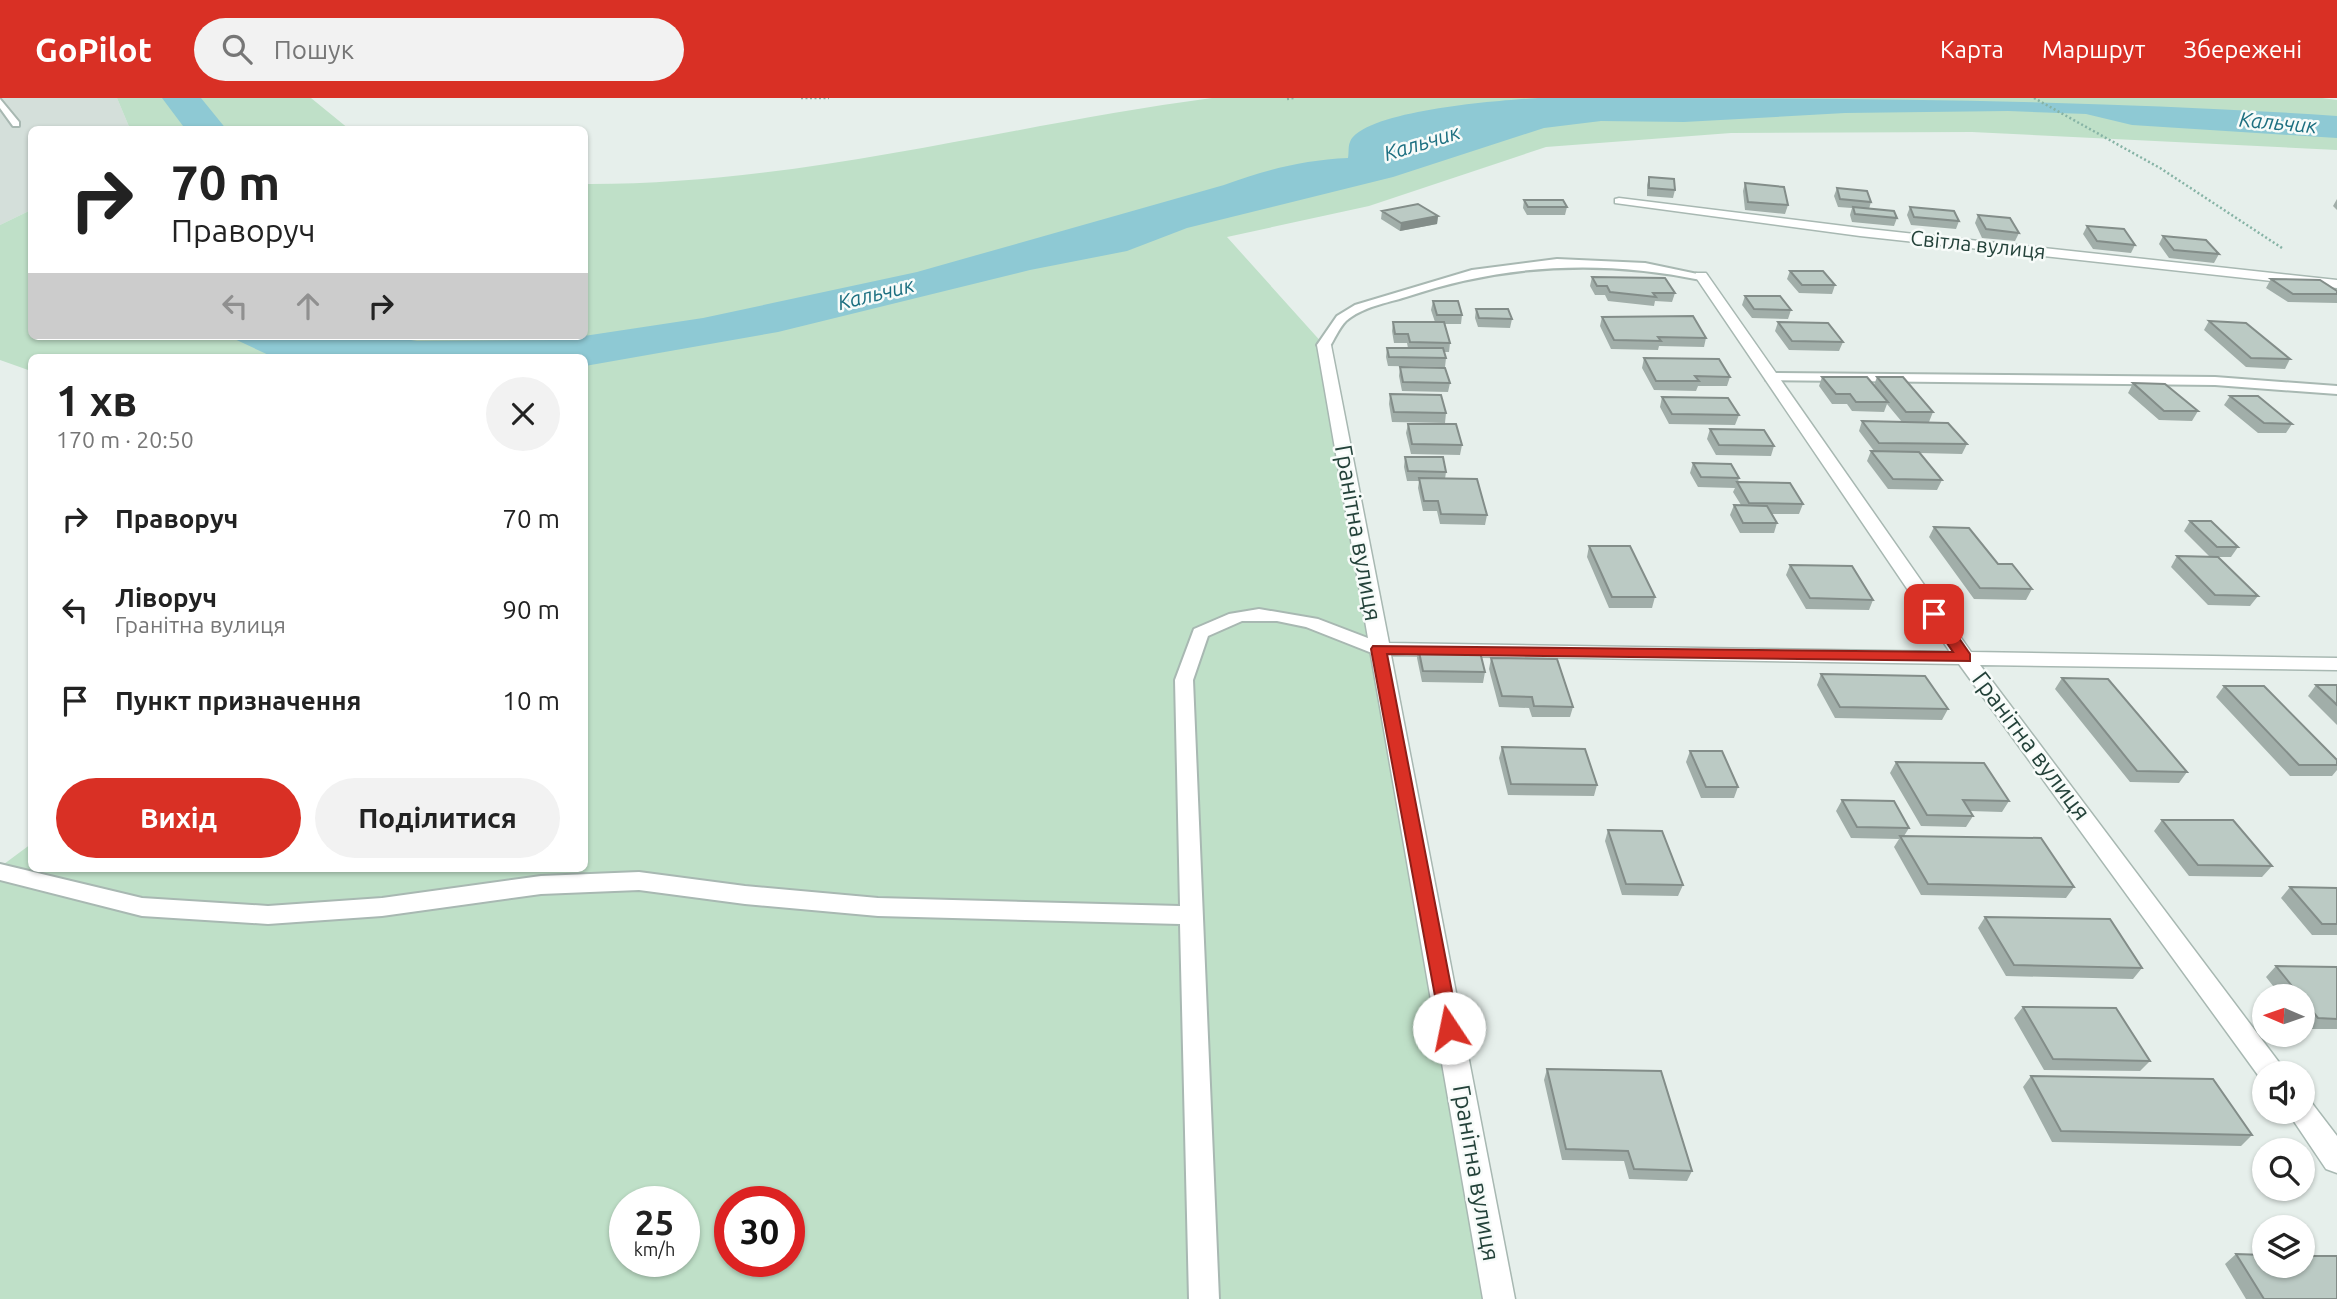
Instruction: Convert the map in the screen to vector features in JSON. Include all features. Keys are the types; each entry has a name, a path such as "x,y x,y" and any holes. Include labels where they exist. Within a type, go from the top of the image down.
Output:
{"street":[{"name":"Світла вулиця","path":"1619,201 1887,235 2336,283"},
{"name":"Гранітна вулиця","path":"1701,276 1964,657 2264,1061"},
{"name":"Гранітна вулиця","path":"1324,345 1499,1299"},
{"path":"1379,649 2337,664"},
{"path":"2311,1124 2337,1160"}],"lane":[{"path":"0,102 16,124"},
{"path":"1324,345 1341,319 1359,308 1470,274 1497,269 1571,263 1657,266 1701,276"},
{"path":"1771,377 2215,380 2337,390"},
{"path":"1204,1299 1184,680 1200,634 1239,617 1278,615 1315,623 1379,649"},
{"path":"0,872 142,907 268,915 382,907 541,884 639,881 745,895 878,906 1192,915"}],"path":[{"path":"801,98 828,98"},
{"path":"1287,99 1294,98"},
{"path":"2034,98 2160,168 2336,283"}],"shaded area":[{"path":"0,98 117,98 129,126 28,126 28,211 0,225"}],"green space":[{"path":"117,98 311,98 345,126 129,126"},
{"path":"1212,98 2337,100 2337,150 1972,132 1731,133 1546,147 1369,206 1227,237 1324,345 1499,1299 0,1299 0,867 28,846 28,872 588,872 588,354 28,354 28,370 0,360 0,225 28,211 28,340 588,340 588,184 665,182 822,165"}],"water":[{"path":"1538,98 1938,100 2237,110 2337,116 2337,138 2132,125 2086,114 2008,111 1845,113 1684,122 1601,121 1544,128 1393,177 1187,228 1127,251 1030,270 778,332 588,365 588,354 267,354 237,340 588,340 588,335 703,318 917,272 1254,175 1315,161 1348,158 1350,142 1360,131 1380,122 1436,109"}],"building":[{"path":"1649,177 1674,179 1675,190 1649,188"},
{"path":"1745,183 1784,187 1788,205 1748,202"},
{"path":"1837,188 1867,191 1871,202 1840,199"},
{"path":"1524,200 1563,200 1567,207 1528,207"},
{"path":"1418,204 1438,216 1401,223 1382,211"},
{"path":"1853,207 1894,211 1897,218 1855,214"},
{"path":"1910,207 1954,211 1959,221 1914,217"},
{"path":"1978,215 2010,218 2019,233 1986,229"},
{"path":"2087,226 2124,229 2135,245 2097,241"},
{"path":"2163,236 2206,240 2219,254 2174,250"},
{"path":"1790,271 1823,271 1835,285 1802,285"},
{"path":"1592,277 1665,278 1675,293 1653,293 1656,297 1610,292 1607,286 1597,286"},
{"path":"2271,279 2320,280 2337,291 2337,294 2293,294"},
{"path":"1745,296 1780,296 1791,310 1754,309"},
{"path":"1433,301 1458,301 1462,315 1437,315"},
{"path":"1476,309 1508,309 1512,319 1479,318"},
{"path":"1693,316 1706,338 1614,340 1602,317"},
{"path":"2209,321 2246,323 2290,359 2251,358"},
{"path":"1393,322 1444,322 1450,343 1410,342 1408,334 1395,334"},
{"path":"1778,322 1828,323 1843,342 1792,341"},
{"path":"1387,348 1443,348 1446,358 1389,357"},
{"path":"1644,358 1719,359 1730,377 1695,376 1699,381 1656,381"},
{"path":"1400,367 1445,368 1450,383 1403,382"},
{"path":"1822,377 1867,377 1888,402 1856,402 1850,394 1836,394"},
{"path":"1877,377 1903,377 1933,412 1906,412"},
{"path":"2133,383 2165,384 2198,411 2164,411"},
{"path":"1390,394 1441,395 1446,413 1394,412"},
{"path":"2230,396 2258,396 2292,424 2264,423"},
{"path":"1662,397 1728,398 1739,415 1672,414"},
{"path":"1862,421 1948,423 1967,444 1879,443"},
{"path":"1408,424 1456,424 1462,445 1412,444"},
{"path":"1710,429 1764,430 1774,446 1719,445"},
{"path":"1871,451 1919,452 1942,480 1893,479"},
{"path":"1405,457 1443,457 1446,472 1408,471"},
{"path":"1693,463 1731,464 1739,478 1701,477"},
{"path":"1419,478 1477,479 1487,515 1441,514 1438,501 1424,501"},
{"path":"1737,482 1790,483 1803,504 1749,503"},
{"path":"1734,505 1767,506 1777,523 1743,523"},
{"path":"2190,521 2211,521 2238,547 2217,547"},
{"path":"1934,527 1969,528 1998,564 2012,564 2032,589 1980,588"},
{"path":"1589,546 1630,546 1655,597 1612,597"},
{"path":"2177,556 2218,557 2258,596 2215,595"},
{"path":"1790,565 1852,566 1873,600 1810,598"},
{"path":"1418,647 1479,648 1485,672 1423,671"},
{"path":"1491,658 1557,659 1573,707 1534,706 1532,697 1502,696"},
{"path":"1821,674 1925,676 1948,709 1840,707"},
{"path":"2062,678 2108,679 2187,772 2137,771"},
{"path":"2316,685 2337,685 2337,705"},
{"path":"2224,686 2264,686 2337,760 2337,765 2299,765"},
{"path":"1502,747 1585,749 1597,785 1511,784"},
{"path":"1690,751 1722,751 1738,787 1706,787"},
{"path":"1896,762 1984,763 2009,801 1963,800 1973,816 1927,815"},
{"path":"1842,800 1894,801 1909,828 1857,827"},
{"path":"2162,820 2233,820 2272,866 2198,865"},
{"path":"1608,830 1662,831 1683,885 1626,884"},
{"path":"1900,836 2041,838 2074,887 1928,884"},
{"path":"2290,887 2337,888 2337,924 2322,924"},
{"path":"1985,917 2110,919 2142,968 2014,965"},
{"path":"2276,966 2337,967 2337,1019 2318,1018 2315,1014 2315,984 2290,984"},
{"path":"2023,1007 2116,1008 2150,1061 2053,1059"},
{"path":"1547,1069 1661,1071 1692,1171 1634,1169 1628,1151 1566,1149"},
{"path":"2031,1076 2213,1079 2252,1135 2061,1131"},
{"path":"2236,1254 2252,1255 2252,1278 2315,1278 2315,1256 2337,1256 2337,1299 2264,1299"}],"waterway":[{"name":"Кальчик","path":"181,98 204,126"}],"route":[{"path":"1449,1028 1379,649 1964,657 1934,614"}]}
